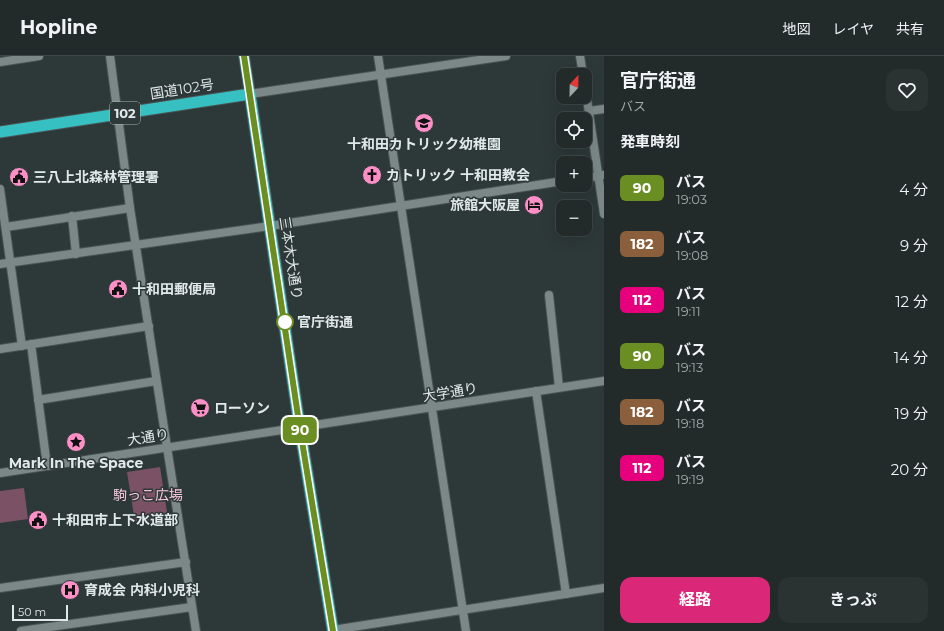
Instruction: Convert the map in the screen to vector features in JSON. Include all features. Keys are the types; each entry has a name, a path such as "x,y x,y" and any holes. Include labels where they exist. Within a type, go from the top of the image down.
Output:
{"highway":[{"name":"国道102号","path":"0,132 250,94"},
{"name":"三本木大通り","path":"250,94 331,631"}],"main road":[{"name":"三本木大通り","path":"244,56 250,94"}],"street":[{"path":"0,62 39,56"},
{"path":"110,56 130,208 196,631"},
{"path":"378,56 466,631"},
{"path":"250,94 506,56"},
{"path":"580,56 582,68"},
{"path":"588,104 601,175 604,214"},
{"path":"589,111 604,109"},
{"path":"0,264 136,246 556,182"},
{"path":"0,189 22,346"},
{"path":"6,227 130,208"},
{"path":"72,216 76,254"},
{"path":"549,296 559,388"},
{"path":"0,349 148,326"},
{"path":"31,344 48,466"},
{"name":"大学通り","path":"300,429 604,380"},
{"path":"38,400 156,381"},
{"path":"536,391 566,594"},
{"name":"大通り","path":"0,473 167,447 300,429"},
{"path":"0,588 186,562"},
{"path":"331,631 604,588"},
{"path":"21,631 192,607"}],"green space":[{"name":"駒っこ広場","path":"160,467 168,518 135,522 127,472"},
{"path":"24,488 28,519 0,523 0,491"}],"bus line":[{"name":"90","path":"244,56 300,429 333,631"}],"place":[{"name":"十和田カトリック幼稚園","path":"424,123"},
{"name":"カトリック 十和田教会","path":"372,175"},
{"name":"三八上北森林管理署","path":"19,177"},
{"name":"旅館大阪屋","path":"534,205"},
{"name":"十和田郵便局","path":"118,289"},
{"name":"官庁街通","path":"285,322"},
{"name":"ローソン","path":"200,408"},
{"name":"Mark In The Space","path":"76,442"},
{"name":"十和田市上下水道部","path":"38,520"},
{"name":"育成会 内科小児科","path":"70,590"}]}
